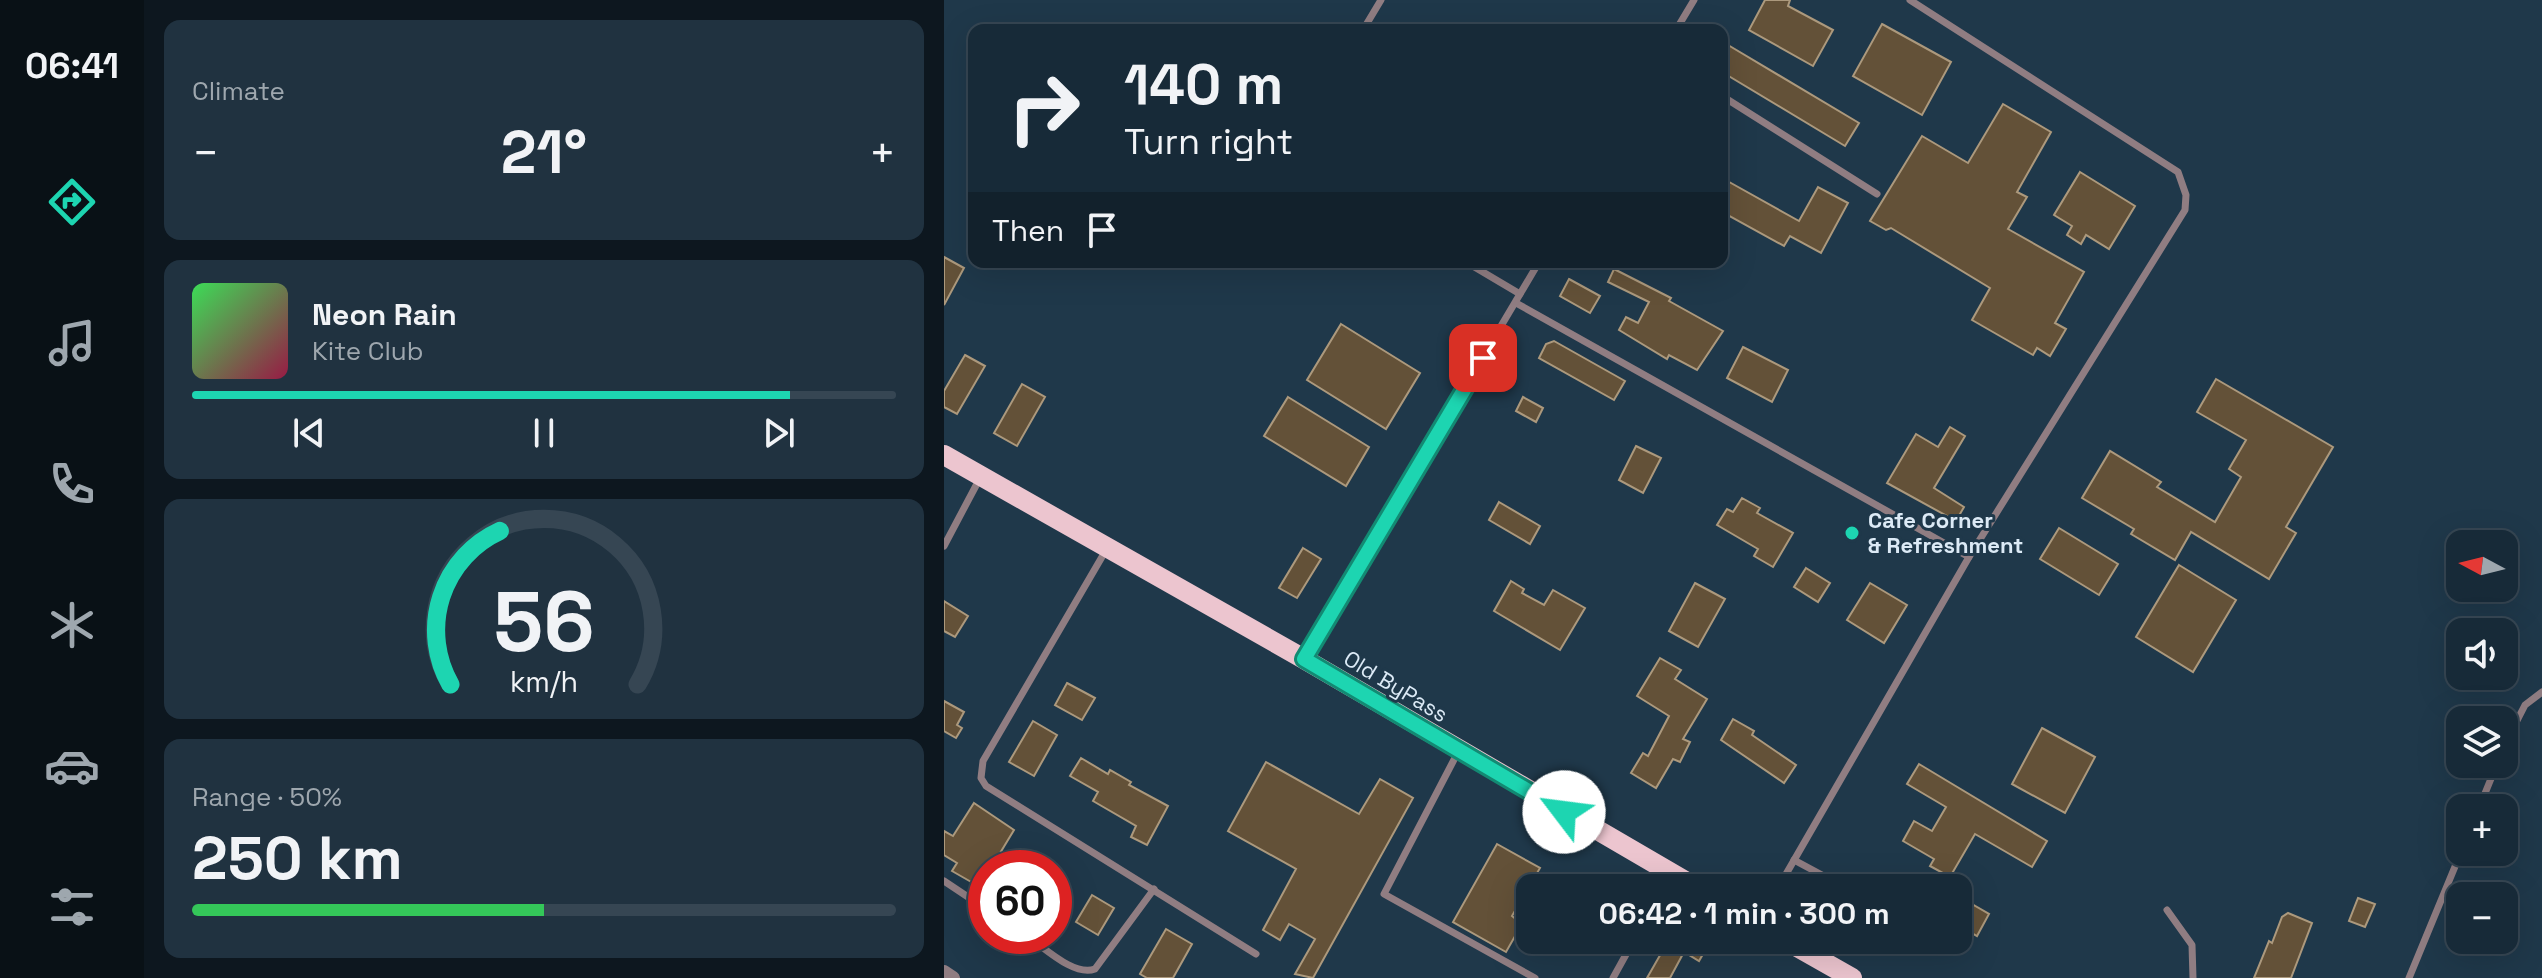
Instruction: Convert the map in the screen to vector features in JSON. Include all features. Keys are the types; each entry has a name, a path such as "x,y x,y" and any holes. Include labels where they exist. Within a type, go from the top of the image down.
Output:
{"main road":[{"name":"Old ByPass","path":"944,455 1304,659 1665,874"},
{"path":"1810,954 1852,978"}],"street":[{"path":"944,972 953,978"}],"lane":[{"path":"1367,24 1381,0"},
{"path":"1680,24 1694,0"},
{"path":"1786,874 1969,557 2185,210 2186,195 2178,172 1910,0"},
{"path":"1728,100 1877,194"},
{"path":"1476,268 1520,294"},
{"path":"1304,659 1535,268"},
{"path":"1516,303 1969,557"},
{"path":"944,546 981,477"},
{"path":"1108,547 983,761 981,778 986,786 1256,954"},
{"path":"2518,719 2525,705 2542,692"},
{"path":"1458,752 1384,894 1535,978"},
{"path":"1794,860 1820,874"},
{"path":"2409,978 2455,866"},
{"path":"944,881 968,897"},
{"path":"1054,954 1077,969 1095,969 1154,889"},
{"path":"2167,910 2192,945 2193,978"},
{"path":"1613,978 1626,954"}],"building":[{"path":"1765,0 1790,0 1788,6 1833,30 1813,66 1749,30"},
{"path":"1882,24 1951,62 1922,115 1853,76"},
{"path":"1728,45 1859,123 1845,146 1728,76"},
{"path":"2003,104 2051,132 2017,192 2027,197 2008,229 2084,272 2055,323 2066,329 2050,356 2037,348 2033,355 1972,320 1990,288 1891,228 1886,230 1870,221 1922,136 1968,163"},
{"path":"2080,172 2135,206 2109,249 2086,235 2081,244 2067,235 2072,226 2054,215"},
{"path":"1728,181 1799,221 1818,187 1848,203 1821,253 1790,236 1784,246 1728,215"},
{"path":"944,257 964,268 944,305"},
{"path":"1614,269 1671,298 1669,301 1723,331 1697,370 1669,355 1667,359 1619,330 1626,317 1638,323 1649,302 1608,282"},
{"path":"1569,279 1600,296 1590,313 1560,296"},
{"path":"1341,324 1420,373 1386,429 1307,380"},
{"path":"1554,341 1625,381 1614,400 1539,358 1546,344"},
{"path":"1743,347 1788,370 1772,402 1727,378"},
{"path":"965,355 985,366 957,414 944,407 944,391"},
{"path":"2216,379 2333,447 2286,527 2296,533 2269,579 2191,532 2175,560 2131,534 2134,529 2082,498 2110,451 2161,482 2157,487 2215,522 2241,477 2229,469 2246,440 2197,412"},
{"path":"1022,384 1045,397 1017,446 994,433"},
{"path":"1288,397 1369,447 1346,486 1264,436"},
{"path":"1523,397 1543,408 1536,422 1516,411"},
{"path":"1950,427 1965,436 1934,488 1964,507 1956,521 1887,483 1916,434 1938,447"},
{"path":"1636,446 1661,458 1643,493 1619,480"},
{"path":"1742,498 1760,508 1757,513 1793,533 1773,567 1754,556 1758,549 1717,525 1727,509 1733,512"},
{"path":"1499,502 1540,526 1530,544 1489,520"},
{"path":"2059,528 2118,564 2099,595 2040,559"},
{"path":"1303,548 1321,559 1297,598 1279,588"},
{"path":"2179,565 2236,600 2193,672 2136,637"},
{"path":"1806,568 1830,583 1818,602 1794,587"},
{"path":"1511,581 1524,589 1522,593 1544,605 1553,590 1585,608 1560,650 1494,611"},
{"path":"1695,583 1725,599 1698,647 1669,631"},
{"path":"1870,583 1907,605 1884,643 1847,620"},
{"path":"944,601 968,616 955,637 944,631"},
{"path":"1660,658 1681,670 1675,679 1707,699 1683,739 1690,742 1680,762 1673,759 1656,788 1631,773 1643,753 1648,756 1669,716 1637,696"},
{"path":"1067,683 1095,698 1082,720 1055,705"},
{"path":"944,701 964,712 957,725 962,728 956,738 944,731"},
{"path":"1733,719 1754,731 1752,735 1796,765 1784,783 1721,740"},
{"path":"1033,721 1057,735 1034,776 1009,762"},
{"path":"2042,728 2095,757 2065,813 2012,784"},
{"path":"1081,758 1108,774 1110,770 1131,782 1129,785 1168,806 1147,845 1131,837 1136,826 1093,801 1098,792 1070,776"},
{"path":"1266,762 1359,814 1380,779 1413,798 1313,978 1295,974 1315,939 1289,924 1280,940 1263,930 1296,869 1228,831"},
{"path":"1919,764 2047,841 2032,867 1975,834 1952,874 1945,874 1930,866 1934,859 1903,841 1914,821 1932,831 1946,807 1907,784"},
{"path":"974,803 1014,830 1002,850 968,850 968,880 952,871 957,863 944,855 944,831 953,836"},
{"path":"1497,844 1540,868 1536,874 1516,874 1516,909 1512,916 1516,919 1516,934 1506,952 1453,922"},
{"path":"1092,895 1114,908 1098,935 1076,922"},
{"path":"2358,898 2375,904 2365,927 2349,921"},
{"path":"1972,904 1989,914 1977,936 1972,933"},
{"path":"2288,913 2312,923 2291,978 2254,978 2269,941 2272,943 2282,917"},
{"path":"1166,929 1192,944 1173,978 1147,978 1140,974"},
{"path":"1661,954 1683,954 1670,978 1647,978"},
{"path":"1687,954 1703,954 1699,961"}],"place":[{"name":"Cafe Corner & Refreshment","path":"1852,533"}],"route":[{"path":"1483,358 1304,659 1564,812"}]}
